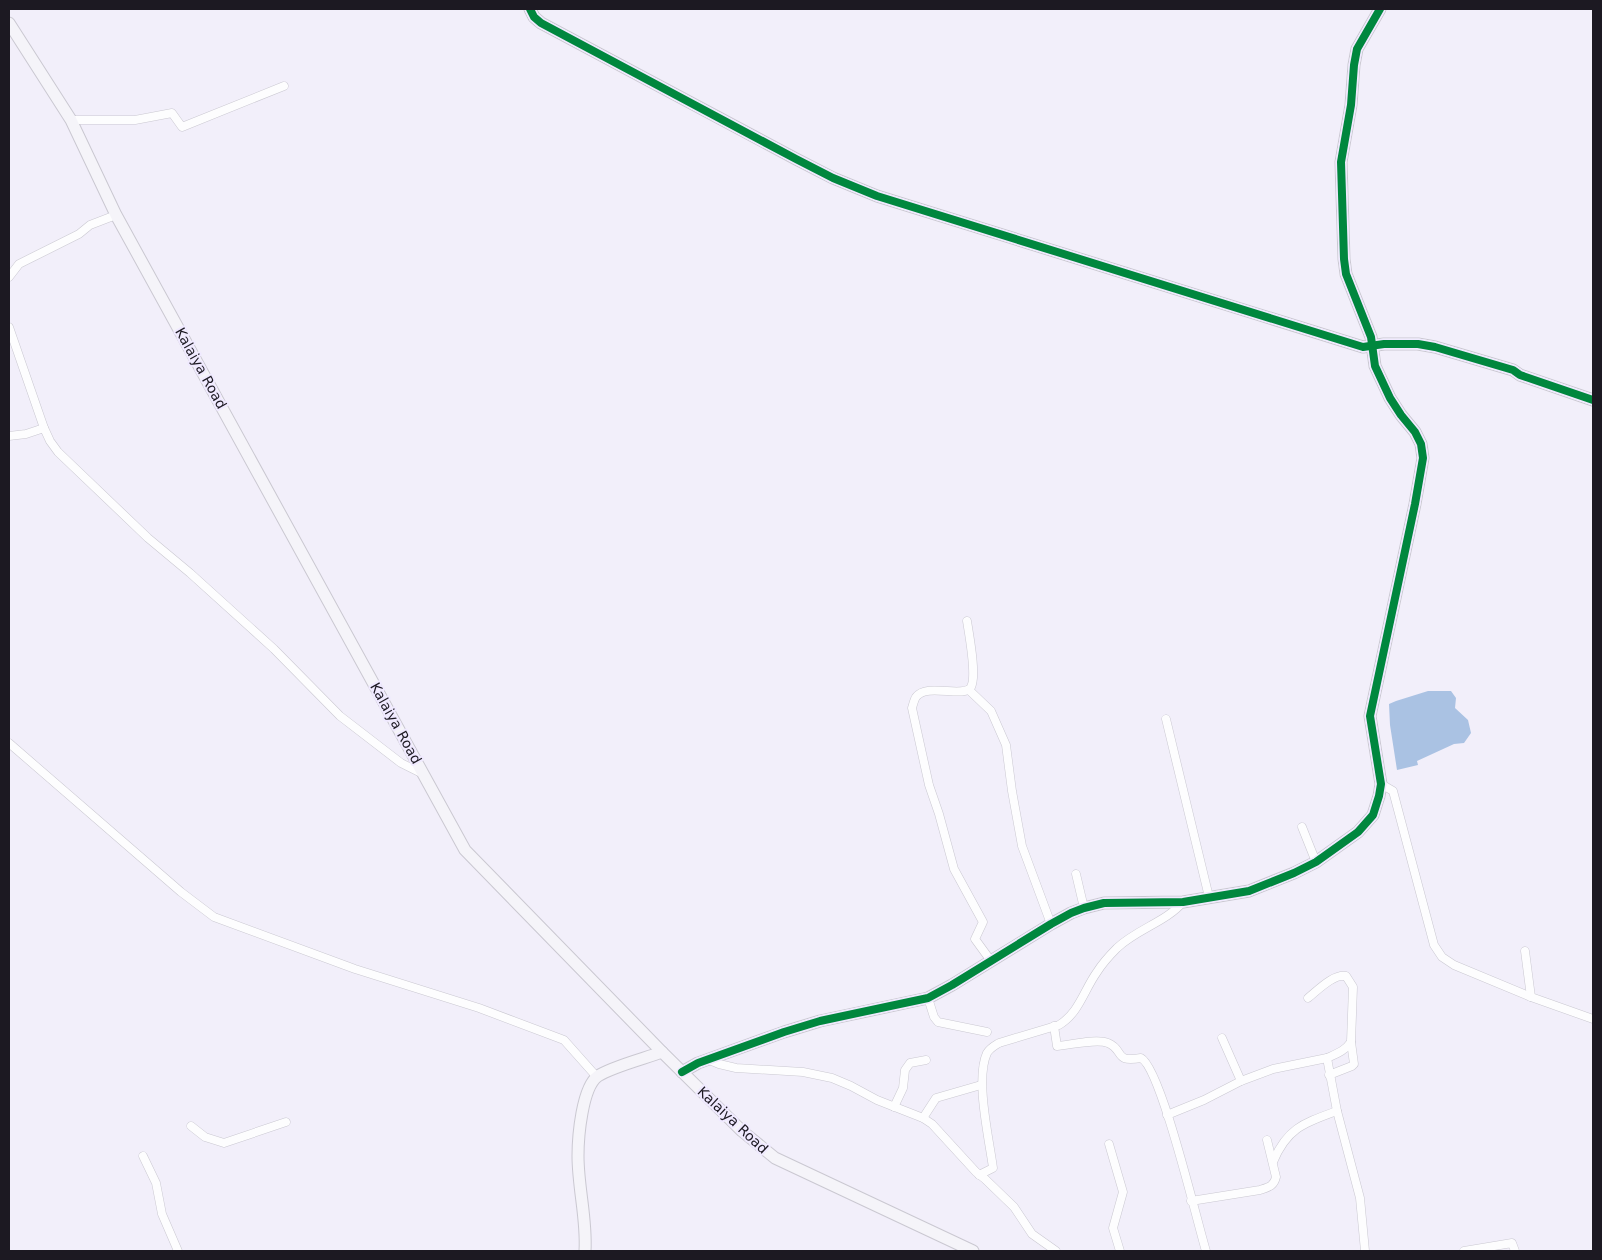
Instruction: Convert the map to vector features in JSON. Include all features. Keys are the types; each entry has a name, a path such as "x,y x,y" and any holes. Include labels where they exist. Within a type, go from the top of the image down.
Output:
{"street":[{"path":"530,9 534,17 541,23 796,159 855,188 1364,346 1418,344 1435,347 1513,370 1520,375 1593,400"},
{"path":"682,1072 706,1060 820,1021 928,998 1051,924 1084,908 1104,903 1184,902 1249,891 1316,862 1358,832 1373,815 1381,784 1370,716 1423,458 1421,444 1416,432 1401,415 1390,398 1375,366 1371,337 1346,274 1341,162 1350,114 1357,49 1380,9"},
{"name":"Kalaiya Road","path":"9,23 71,120 116,215 465,850 682,1072 742,1131 775,1158 973,1251"},
{"path":"71,120 135,120 172,113 182,126 284,86"},
{"path":"9,277 19,264 79,234 90,225 116,215"},
{"path":"9,327 10,336 44,428 58,452 148,538 190,572 274,649 340,716 401,763 424,775"},
{"path":"9,436 26,434 44,428"},
{"path":"967,621 972,656 972,685 969,690"},
{"path":"969,690 991,712 1006,745 1022,846 1051,924"},
{"path":"969,690 930,691 915,698 912,708 929,785 954,869 983,922 975,939 991,961"},
{"path":"1166,719 1209,897"},
{"path":"9,743 181,892 214,918 355,969 479,1008 564,1040 596,1076"},
{"path":"1381,784 1393,791 1434,945 1442,957 1454,965 1531,997 1593,1019"},
{"path":"1302,827 1316,862"},
{"path":"1076,874 1084,908"},
{"path":"979,1175 993,1168 981,1085 987,1054 991,1048 999,1043 1054,1026 1066,1020 1074,1013 1097,972 1117,948 1177,909 1184,902"},
{"path":"1525,951 1531,997"},
{"path":"1308,998 1338,977 1346,976 1353,987 1351,1042 1354,1064 1329,1075"},
{"path":"928,998 934,1018 938,1022 988,1032"},
{"path":"1054,1026 1057,1046 1102,1041 1110,1044 1123,1058 1129,1060 1141,1058 1145,1060 1156,1080 1186,1177 1206,1251"},
{"path":"1222,1038 1241,1081"},
{"path":"1167,1115 1272,1069 1326,1058 1341,1052 1351,1042"},
{"path":"585,1251 586,1236 578,1155 583,1106 587,1090 596,1076 662,1052"},
{"path":"1326,1058 1337,1111 1360,1198 1365,1251"},
{"path":"706,1060 736,1068 803,1072 832,1078 877,1100 923,1118 932,1124 979,1175 1014,1207 1032,1234 1056,1251"},
{"path":"894,1107 903,1088 905,1070 910,1063 926,1060"},
{"path":"923,1118 936,1098 981,1085"},
{"path":"1273,1162 1279,1147 1288,1135 1312,1120 1337,1111"},
{"path":"191,1126 205,1137 224,1143 286,1122"},
{"path":"1191,1201 1270,1187 1275,1182 1276,1177 1267,1140"},
{"path":"1109,1144 1123,1192 1113,1228 1120,1251"},
{"path":"143,1156 156,1183 162,1214 178,1251"},
{"path":"1464,1251 1512,1243 1515,1251"}],"water":[{"path":"1428,691 1451,691 1456,698 1455,708 1468,720 1471,733 1464,743 1454,744 1417,761 1418,765 1397,770 1390,725 1389,704"}],"cycle path":[{"path":"530,9 534,17 541,23 796,159 833,178 877,196 1363,347 1384,344 1418,344 1435,347 1513,370 1520,375 1593,400"},
{"path":"682,1072 698,1063 820,1021 928,998 1051,924 1084,908 1104,903 1183,902 1249,891 1316,862 1358,832 1373,815 1381,784 1370,716 1423,458 1421,444 1415,432 1390,398 1375,366 1371,337 1346,274 1344,259 1341,162 1351,105 1354,65 1357,49 1380,9"}]}
